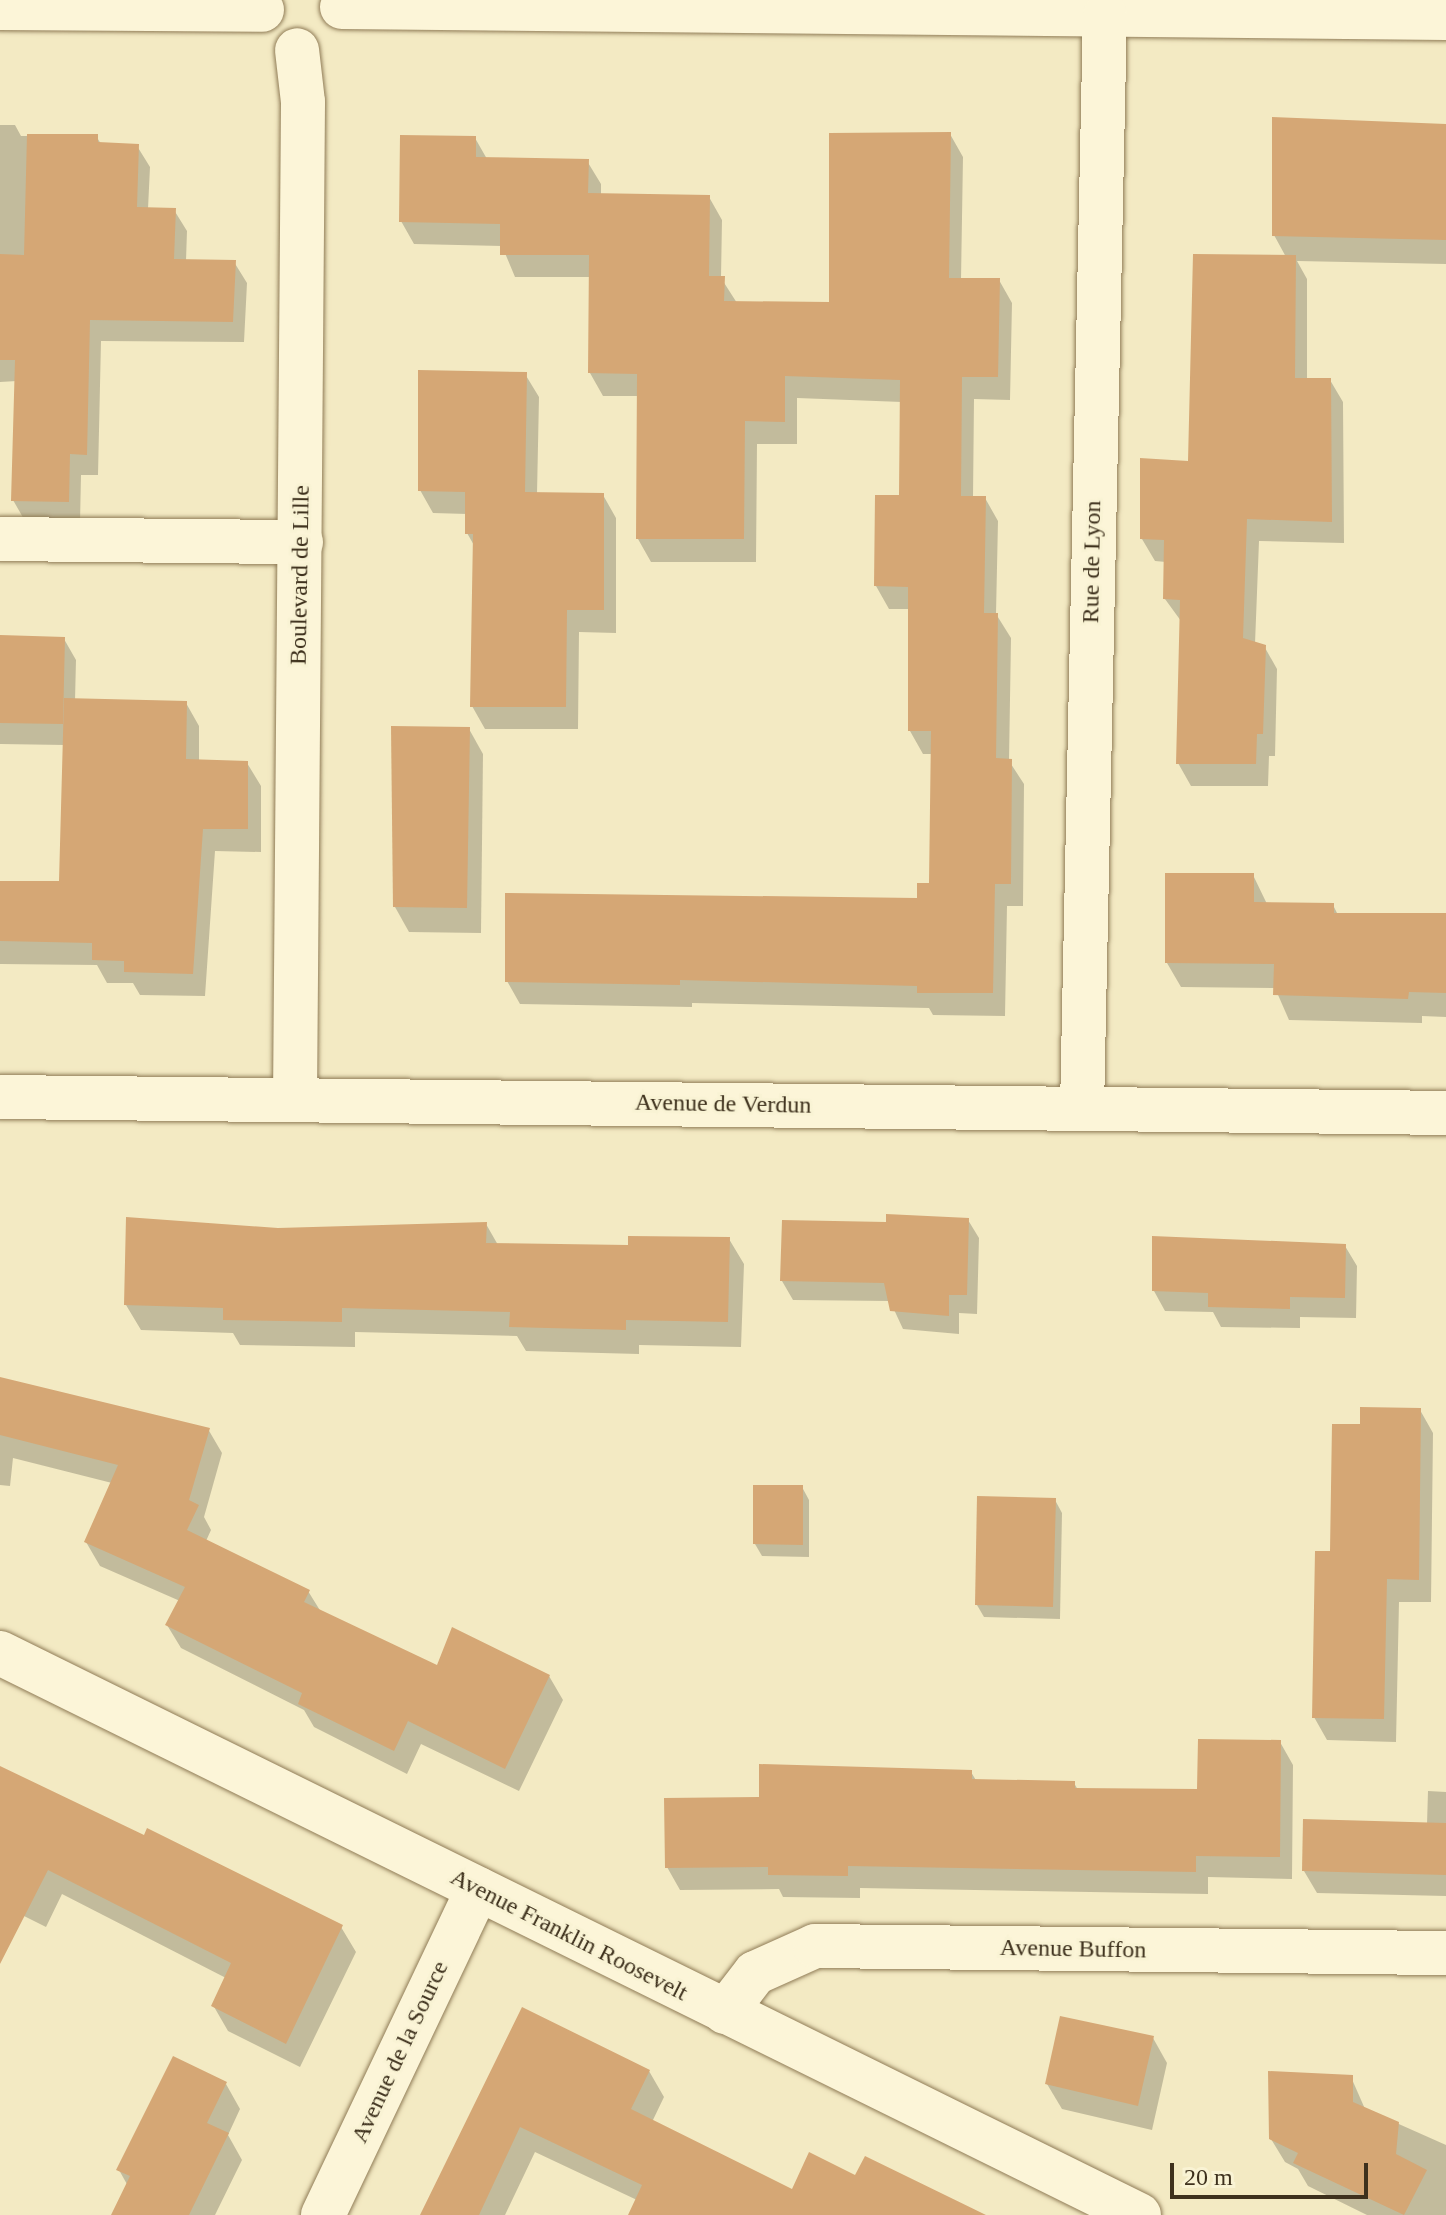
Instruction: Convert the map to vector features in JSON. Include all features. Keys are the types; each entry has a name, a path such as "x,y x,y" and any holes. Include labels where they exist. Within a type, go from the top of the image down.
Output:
{"street":[{"path":"0,8 263,5 268,32 297,50 311,49 334,34 341,4 1446,18"},
{"name":"Rue de Lyon","path":"1082,1109 1105,15"},
{"name":"Boulevard de Lille","path":"295,1100 303,102 297,50"},
{"path":"0,539 301,542"},
{"name":"Avenue de Verdun","path":"0,1097 1446,1113"},
{"name":"Avenue Franklin Roosevelt","path":"0,1653 1139,2215"},
{"name":"Avenue de la Source","path":"323,2215 478,1889"},
{"name":"Avenue Buffon","path":"725,2012 755,1973 815,1946 1446,1953"}],"building":[{"path":"1272,117 1446,124 1446,240 1272,236"},
{"path":"951,132 949,278 1000,278 998,377 962,377 961,496 986,496 984,613 998,613 996,758 1012,759 1011,884 995,884 993,993 917,993 917,986 680,980 680,985 505,982 505,893 917,898 917,883 929,883 931,731 908,731 908,587 874,586 875,495 899,495 900,380 785,376 785,422 745,421 744,539 636,539 637,374 588,373 589,255 500,255 500,224 399,222 400,135 476,136 476,157 589,159 588,193 710,195 709,276 725,276 724,301 829,302 829,133"},
{"path":"27,134 98,134 98,142 139,144 137,207 176,208 174,259 236,260 233,322 90,320 87,455 70,454 69,502 11,501 15,360 0,360 0,254 24,255"},
{"path":"1193,254 1296,255 1295,378 1331,378 1332,522 1247,519 1243,638 1266,645 1263,734 1257,734 1256,764 1176,764 1180,600 1163,599 1164,540 1140,539 1140,458 1188,461"},
{"path":"418,370 527,372 525,492 604,493 604,610 567,610 566,707 470,707 473,534 465,534 465,492 418,491"},
{"path":"0,635 65,637 63,724 0,723"},
{"path":"64,698 187,701 186,759 248,761 248,829 203,829 193,974 124,972 124,961 92,960 92,943 0,941 0,881 59,881"},
{"path":"391,726 470,727 467,908 393,907"},
{"path":"1165,873 1254,873 1254,902 1334,903 1334,913 1446,913 1446,993 1409,992 1408,999 1273,995 1274,964 1165,963"},
{"path":"886,1214 969,1218 967,1295 949,1295 949,1316 890,1311 884,1283 780,1281 782,1220 886,1222"},
{"path":"126,1217 278,1228 487,1222 486,1243 628,1245 628,1236 730,1237 728,1322 626,1320 626,1330 509,1327 510,1312 342,1308 342,1322 223,1320 223,1308 124,1305"},
{"path":"1152,1236 1346,1244 1345,1298 1290,1297 1290,1309 1208,1307 1208,1293 1152,1291"},
{"path":"0,1377 210,1428 189,1500 199,1505 187,1530 310,1590 304,1602 437,1665 452,1627 550,1675 505,1769 408,1721 394,1751 298,1704 302,1693 165,1625 185,1587 84,1542 118,1465 0,1435"},
{"path":"1360,1407 1421,1408 1419,1580 1387,1579 1384,1719 1312,1718 1315,1551 1330,1551 1332,1424 1360,1424"},
{"path":"753,1485 803,1485 803,1545 753,1544"},
{"path":"977,1496 1056,1498 1053,1607 975,1605"},
{"path":"1198,1739 1281,1740 1280,1857 1196,1856 1196,1872 848,1866 848,1876 768,1875 768,1867 665,1868 664,1798 759,1797 759,1764 972,1770 972,1779 1075,1781 1075,1788 1197,1789"},
{"path":"0,1766 144,1835 147,1828 343,1925 286,2044 211,2006 231,1963 48,1870 0,1964"},
{"path":"1303,1819 1446,1823 1446,1875 1302,1871"},
{"path":"522,2007 650,2070 631,2109 792,2189 809,2152 855,2175 865,2156 986,2215 628,2215 642,2185 520,2127 479,2215 420,2215"},
{"path":"1060,2016 1154,2036 1138,2106 1045,2084"},
{"path":"173,2056 227,2082 207,2123 229,2133 189,2215 111,2215 130,2176 116,2170"},
{"path":"1268,2071 1353,2075 1353,2102 1399,2122 1396,2154 1427,2170 1404,2215 1293,2163 1298,2153 1269,2139"}]}
